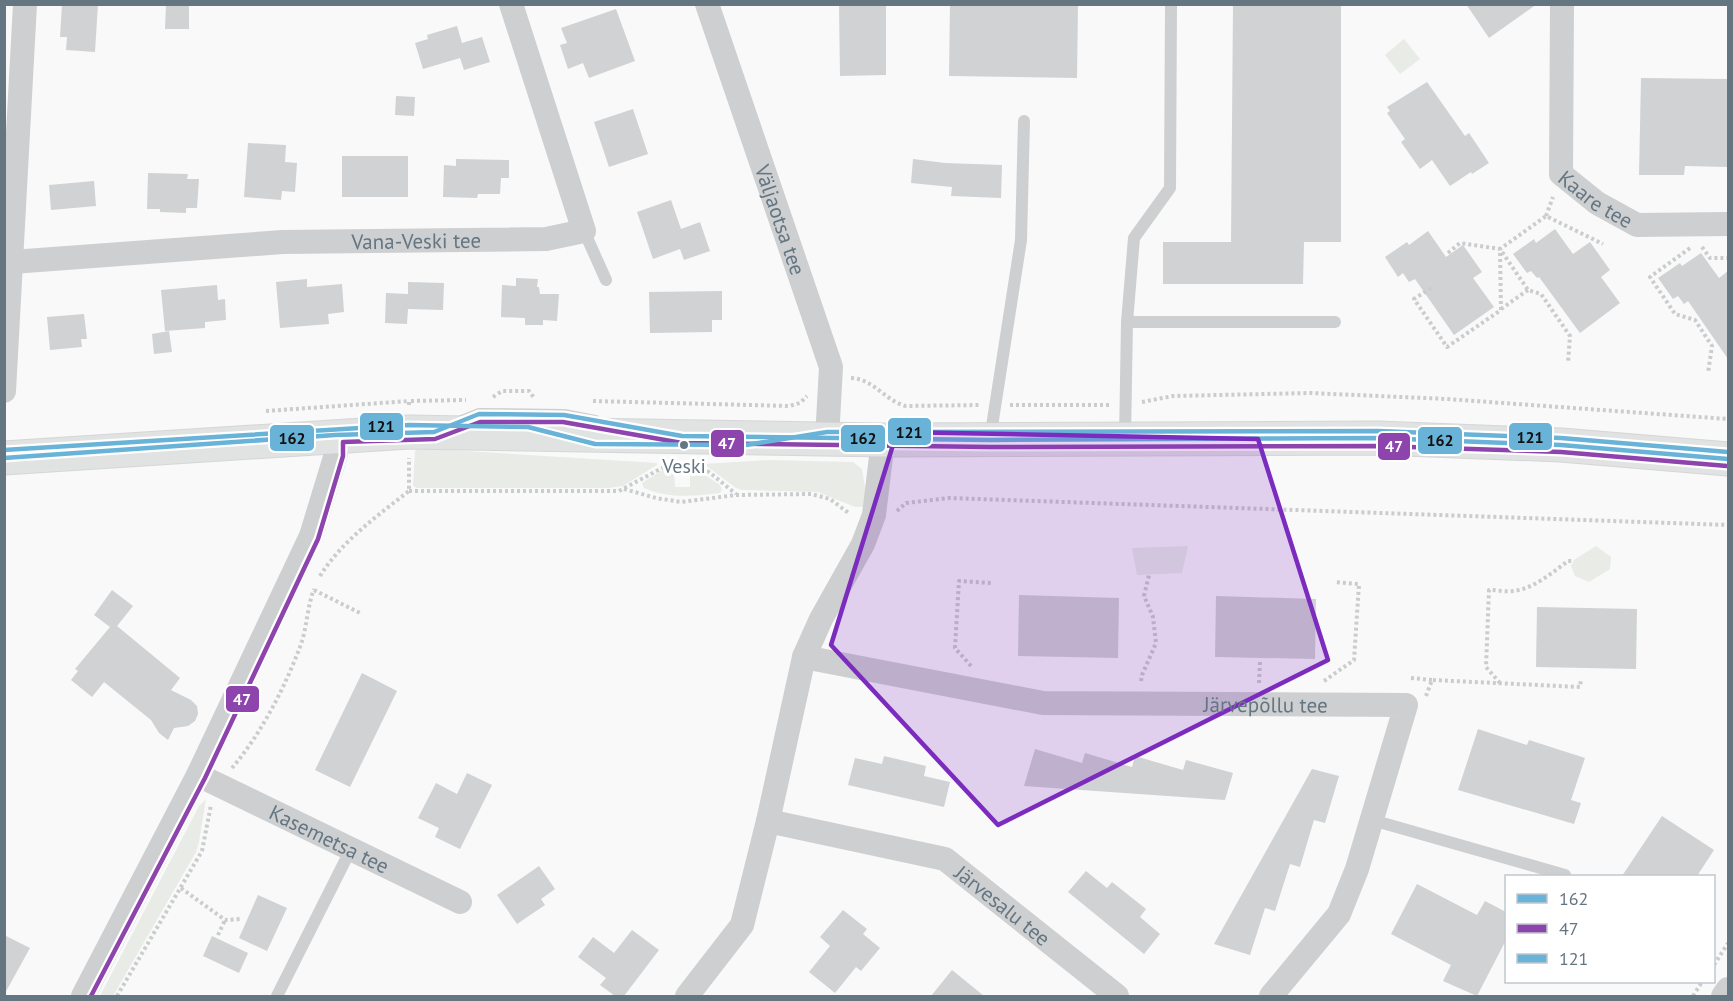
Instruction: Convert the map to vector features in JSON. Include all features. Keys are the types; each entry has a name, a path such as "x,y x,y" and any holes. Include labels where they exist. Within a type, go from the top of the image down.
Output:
{"street":[{"path":"4,391 25,4"},
{"path":"511,4 584,231"},
{"name":"Väljaotsa tee","path":"707,4 831,367 826,439"},
{"name":"Kaare tee","path":"1562,4 1561,174 1597,203 1637,225 1728,224"},
{"name":"Vana-Veski tee","path":"12,262 283,242 546,239 584,231"},
{"path":"4,458 335,435 434,432 527,434 682,456 826,439 1378,438 1561,445 1728,459"},
{"path":"83,996 208,779 311,536 336,454 335,435"},
{"path":"687,996 742,925 768,821 804,657 821,619 863,544 874,515 883,440"},
{"name":"Järvepõllu tee","path":"804,657 1043,703 1406,705 1357,869 1339,914 1271,996"},
{"name":"Kasemetsa tee","path":"208,779 460,902"},
{"name":"Järvesalu tee","path":"768,821 945,859 1117,996"},
{"path":"1724,996 1728,989"}],"lane":[{"path":"1125,440 1127,322 1134,238 1170,188 1171,4"},
{"path":"990,440 1021,240 1024,121"},
{"path":"584,231 606,280"},
{"path":"1127,322 1335,322"},
{"path":"434,432 478,414 564,415 682,456"},
{"path":"527,434 594,451 747,453 826,439"},
{"path":"1372,819 1565,875"},
{"path":"277,996 351,849"}],"path":[{"path":"1448,253 1460,243 1500,249 1546,216 1603,244"},
{"path":"1708,373 1712,346 1695,320 1674,314 1650,277 1698,242 1710,258 1728,258"},
{"path":"1500,249 1528,290 1541,294 1570,336 1568,363"},
{"path":"1500,249 1501,309"},
{"path":"1431,288 1414,299 1447,347 1528,290"},
{"path":"843,378 862,379 894,403 906,406 983,405"},
{"path":"581,401 789,406 800,403 808,395 810,386"},
{"path":"489,400 502,391 529,391 535,399 546,400"},
{"path":"1136,403 1173,396 1310,393 1447,399 1728,419"},
{"path":"409,409 409,401 477,400"},
{"path":"1008,405 1112,405"},
{"path":"409,456 409,491"},
{"path":"117,996 202,851 212,799 208,779 245,752 274,701 301,645 314,590 332,557 378,515 409,491 619,491 682,456 709,472 736,495"},
{"path":"624,489 681,502 736,495 811,494 830,499 849,514 890,517 906,503 949,498 1728,525"},
{"path":"1500,683 1485,667 1489,590 1513,591 1523,588 1534,584 1568,561 1572,561"},
{"path":"1140,688 1142,675 1156,643 1153,617 1144,596 1149,575"},
{"path":"974,668 955,648 959,581 992,583"},
{"path":"1322,683 1354,660 1359,584 1335,582"},
{"path":"314,590 360,613"},
{"path":"1259,687 1260,662"},
{"path":"1411,678 1580,687 1581,679"},
{"path":"1423,705 1432,680"},
{"path":"181,888 225,920 241,919"},
{"path":"218,935 225,920"},
{"path":"1715,962 1728,943"},
{"path":"1693,996 1702,983"}],"highlighted area":[{"path":"897,432 1258,439 1328,660 998,825 831,645"}],"shaded area":[{"path":"1404,39 1420,59 1400,74 1385,55"},
{"path":"418,448 657,463 657,465 623,486 609,488 417,488 413,486 415,451"},
{"path":"769,460 853,462 862,469 866,493 864,507 855,507 818,492 742,490 704,464"},
{"path":"666,468 674,472 675,487 690,487 690,472 696,469 720,485 722,490 720,493 681,496 662,494 644,488 642,483"},
{"path":"1188,546 1182,573 1137,575 1132,548"},
{"path":"1596,546 1611,557 1610,569 1589,582 1575,576 1571,566 1574,560"},
{"path":"206,799 196,852 113,996 100,996 199,806"}],"building":[{"path":"62,4 98,4 95,52 66,50 67,37 60,37"},
{"path":"166,4 189,4 189,29 165,29"},
{"path":"839,4 886,4 886,75 840,76"},
{"path":"950,4 1078,4 1077,78 949,76"},
{"path":"1233,4 1341,4 1341,242 1304,242 1303,284 1163,284 1163,242 1231,242"},
{"path":"1466,4 1537,4 1489,38"},
{"path":"616,9 635,61 589,78 583,63 568,69 560,45 567,43 561,28"},
{"path":"457,26 462,43 482,37 490,62 464,70 460,58 423,69 415,43 428,39 427,35"},
{"path":"1641,78 1728,79 1728,167 1685,166 1684,175 1639,175"},
{"path":"1427,82 1465,136 1469,133 1489,163 1450,186 1432,160 1420,169 1401,142 1405,139 1387,113 1390,111 1387,107"},
{"path":"396,96 415,97 414,116 395,115"},
{"path":"633,109 648,154 609,167 594,122"},
{"path":"248,143 286,145 285,162 297,163 295,192 282,191 281,200 244,197"},
{"path":"342,156 408,156 408,197 342,197"},
{"path":"456,159 509,160 509,178 501,178 500,194 478,194 477,198 443,197 444,165 456,166"},
{"path":"913,159 945,163 1002,165 1001,198 951,196 952,187 911,183"},
{"path":"148,173 188,174 187,179 199,179 197,208 186,208 186,213 147,209"},
{"path":"94,181 96,206 51,210 49,185"},
{"path":"671,200 681,229 700,222 710,251 684,260 680,249 653,259 637,212"},
{"path":"1555,229 1573,254 1590,242 1610,270 1601,277 1620,303 1580,333 1539,277 1537,278 1531,271 1527,273 1513,254 1534,239 1536,243"},
{"path":"1428,231 1446,257 1463,245 1482,272 1473,278 1494,307 1454,335 1415,279 1409,282 1403,273 1398,277 1385,257 1407,242 1409,245"},
{"path":"1701,253 1719,278 1728,271 1728,359 1688,301 1684,304 1678,296 1673,299 1658,278 1680,263 1682,266"},
{"path":"516,278 538,279 537,287 539,287 540,294 559,294 557,321 543,320 543,325 525,325 525,318 501,317 502,285 516,286"},
{"path":"307,279 307,287 342,284 344,312 328,314 329,324 280,328 276,282"},
{"path":"408,282 444,283 443,310 408,309 407,324 385,323 386,293 408,294"},
{"path":"217,285 218,300 225,299 226,320 205,322 205,328 165,331 161,290"},
{"path":"722,291 722,320 712,320 712,332 650,333 649,292"},
{"path":"84,314 87,339 81,339 82,347 50,350 47,317"},
{"path":"169,331 172,352 154,354 152,334"},
{"path":"112,590 133,606 117,626 180,678 171,690 191,700 197,706 198,714 195,721 188,726 174,728 168,740 159,733 151,720 104,682 92,697 71,680 78,671 75,669 110,627 94,615"},
{"path":"1019,595 1119,598 1118,658 1018,656"},
{"path":"1216,596 1316,599 1315,659 1215,657"},
{"path":"1537,607 1637,609 1636,669 1536,667"},
{"path":"362,673 397,691 350,787 315,770"},
{"path":"1478,729 1527,745 1529,740 1585,758 1571,800 1581,803 1574,824 1458,790"},
{"path":"1035,749 1082,763 1085,753 1132,767 1135,756 1183,770 1186,760 1233,773 1225,800 1024,786"},
{"path":"884,756 926,766 924,776 950,782 944,807 848,785 855,758 882,764"},
{"path":"1312,769 1339,776 1325,823 1314,820 1300,867 1290,864 1275,911 1265,908 1250,955 1214,944"},
{"path":"467,773 492,785 460,849 435,837 439,828 418,818 436,783 457,794"},
{"path":"1662,816 1714,850 1698,875 1623,875"},
{"path":"539,866 555,889 541,899 545,905 517,924 497,895"},
{"path":"1086,871 1107,888 1112,882 1146,909 1140,917 1160,934 1144,954 1068,892"},
{"path":"1417,884 1477,915 1485,901 1505,911 1505,942 1477,996 1443,981 1451,965 1391,934"},
{"path":"258,895 287,908 267,951 239,938"},
{"path":"843,910 867,929 863,934 880,948 861,971 856,967 835,993 809,972 830,946 820,937"},
{"path":"632,930 659,950 624,996 615,996 600,985 606,978 578,957 593,937 614,953"},
{"path":"4,935 30,948 4,995"},
{"path":"212,936 248,953 239,973 203,956"},
{"path":"952,970 984,996 931,996"}],"transit line":[{"name":"162","path":"4,458 335,435 434,432 479,414 564,415 682,436 990,440 1378,438 1561,445 1728,459"},
{"name":"47","path":"91,996 205,778 318,539 343,456 343,442 435,439 480,422 563,422 682,443 990,447 1378,446 1561,452 1727,466"},
{"name":"121","path":"4,450 409,425 528,427 595,444 746,445 827,432 1378,431 1561,438 1728,452"}],"place":[{"name":"Veski","path":"684,445"}]}
